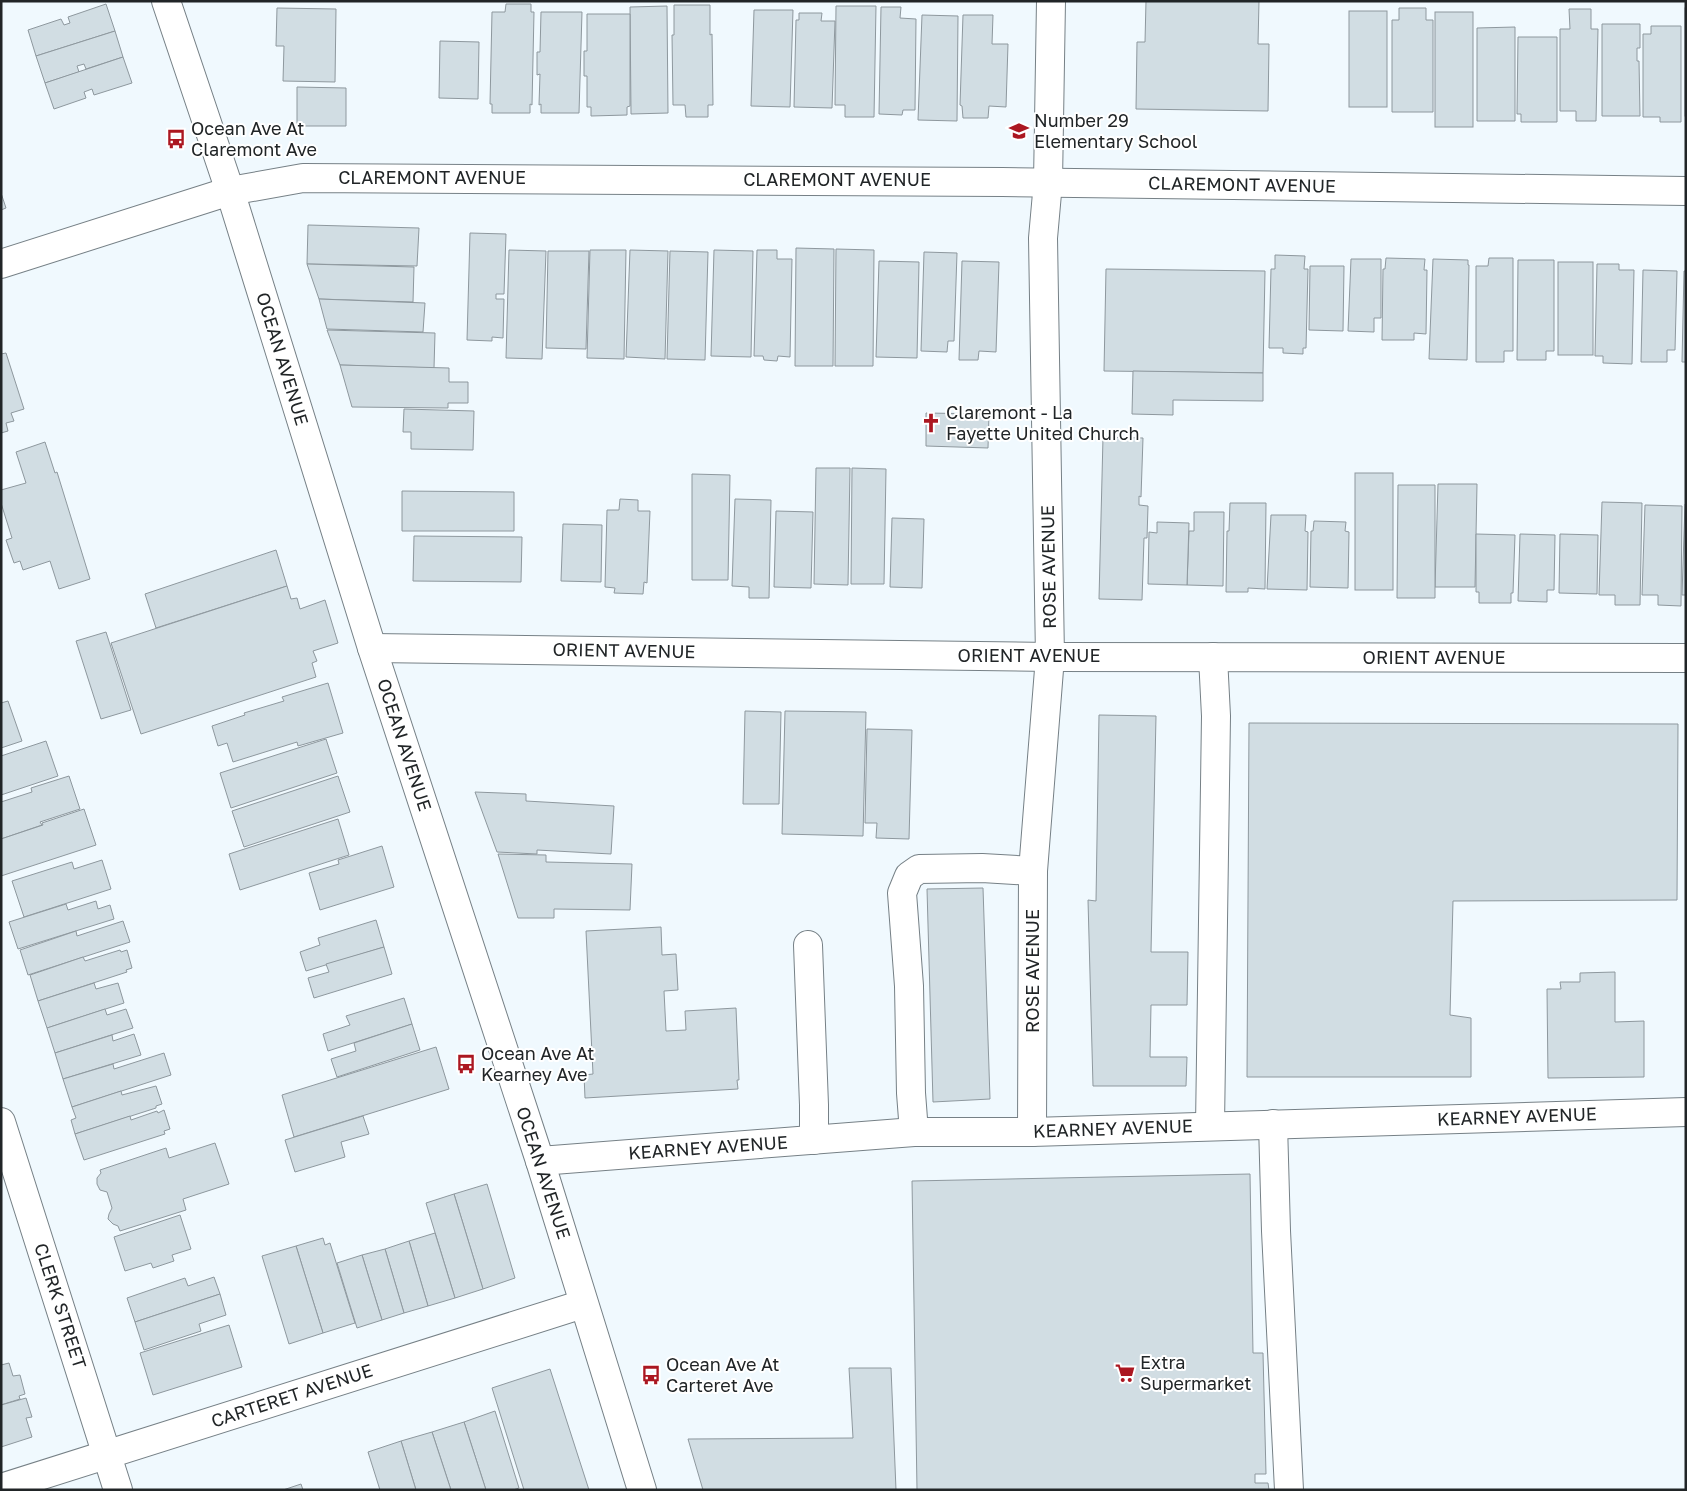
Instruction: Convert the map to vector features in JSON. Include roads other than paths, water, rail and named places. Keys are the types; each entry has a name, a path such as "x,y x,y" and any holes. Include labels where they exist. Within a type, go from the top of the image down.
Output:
{"street":[{"name":"OCEAN AVENUE","path":"166,1 230,191 372,648 540,1161 642,1490"},
{"name":"ROSE AVENUE","path":"1032,1132 1033,871 1050,657 1043,238 1048,182 1051,1"},
{"name":"CLAREMONT AVENUE","path":"1,264 230,191 303,178 1048,182 1686,191"},
{"name":"ORIENT AVENUE","path":"372,648 1050,657 1686,658"},
{"path":"1210,1126 1216,716 1213,657"},
{"path":"914,1132 902,893 909,876 919,869 982,868 1033,871"},
{"path":"808,944 814,1140"},
{"name":"KEARNEY AVENUE","path":"540,1161 914,1132 1032,1132 1686,1112"},
{"name":"CLERK STREET","path":"1,1122 118,1490"},
{"path":"1273,1124 1276,1231 1289,1490"},
{"name":"CARTERET AVENUE","path":"1,1488 584,1304"}],"place":[{"name":"Number 29 Elementary School","path":"1019,131"},
{"name":"Ocean Ave At Claremont Ave","path":"176,139"},
{"name":"Claremont - La Fayette United Church","path":"931,423"},
{"name":"Ocean Ave At Kearney Ave","path":"466,1064"},
{"name":"Extra Supermarket","path":"1125,1373"},
{"name":"Ocean Ave At Carteret Ave","path":"651,1375"}]}
